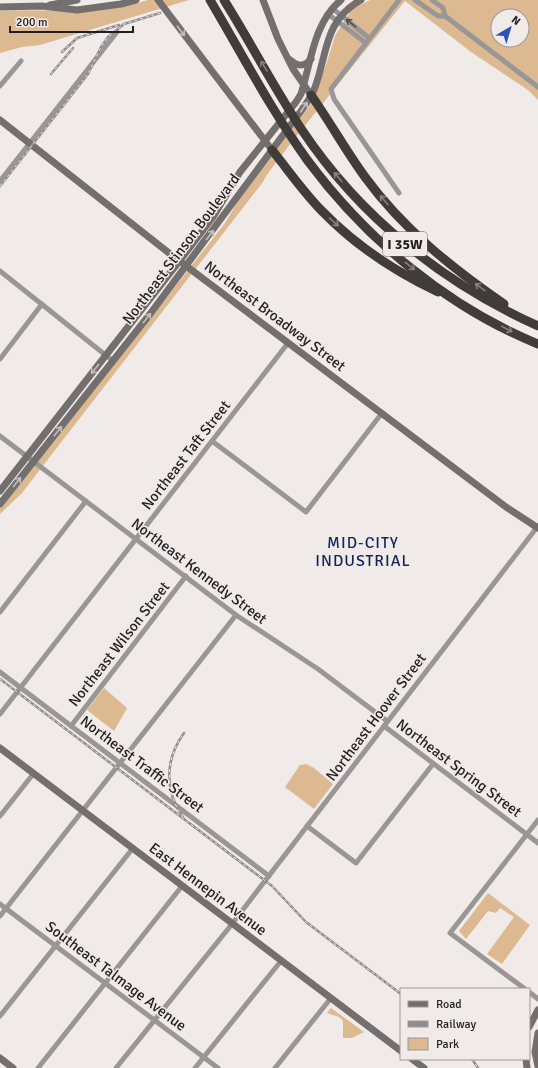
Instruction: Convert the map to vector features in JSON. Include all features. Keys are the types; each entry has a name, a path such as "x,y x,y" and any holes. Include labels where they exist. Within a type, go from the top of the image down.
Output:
{"highway":[{"path":"204,0 211,5"},
{"name":"I 35W","path":"226,2 302,130 340,180 400,240 423,260 498,307 537,326"},
{"name":"I 35W","path":"211,5 298,146 331,190 372,234 414,269 460,303 495,323 538,344"},
{"path":"311,95 365,177 399,219 457,271 537,326"},
{"path":"272,150 297,183 323,213 356,241 419,283 460,303"}],"main road":[{"path":"42,6 78,0"},
{"path":"0,7 42,6 77,10 120,4 136,0"},
{"path":"158,0 272,150"},
{"path":"262,0 287,57 311,95"},
{"name":"Northeast Stinson Boulevard","path":"0,491 180,261 213,217 240,172 296,102 304,85 322,23 330,11 341,0"},
{"name":"Northeast Stinson Boulevard","path":"0,504 186,266 272,150 311,95 330,33 339,17 361,0"},
{"path":"287,57 294,64 302,66 307,64 312,57"},
{"name":"Northeast Broadway Street","path":"0,120 186,266 506,507 538,527"},
{"name":"East Hennepin Avenue","path":"0,748 400,1050"},
{"path":"530,1025 538,1010"},
{"path":"538,1033 535,1052 538,1066"},
{"path":"0,1058 13,1068"},
{"path":"413,1060 424,1068"}],"street":[{"path":"399,0 331,89 334,99 399,193"},
{"path":"415,0 438,16 445,16 538,87"},
{"path":"432,0 443,8 445,16"},
{"path":"330,11 369,38"},
{"path":"339,17 366,43"},
{"path":"0,181 117,32"},
{"path":"0,86 20,61"},
{"path":"0,271 113,360"},
{"path":"0,359 42,304"},
{"name":"Northeast Taft Street","path":"0,714 288,343"},
{"path":"212,441 306,512 382,413"},
{"name":"Northeast Kennedy Street","path":"0,436 236,615 318,669 387,721"},
{"path":"0,612 86,501"},
{"name":"Northeast Hoover Street","path":"116,1068 269,876 538,527"},
{"name":"Northeast Wilson Street","path":"70,726 186,576"},
{"path":"0,916 236,615"},
{"name":"Northeast Traffic Street","path":"0,672 269,876"},
{"name":"Northeast Spring Street","path":"384,726 538,843"},
{"path":"307,826 356,863 433,764"},
{"path":"0,816 34,773"},
{"path":"524,988 450,934 538,820"},
{"path":"0,1016 133,848"},
{"path":"38,1068 182,886"},
{"name":"Southeast Talmage Avenue","path":"0,904 218,1068"},
{"path":"196,1068 281,961"},
{"path":"530,993 538,999"},
{"path":"275,1068 330,998"}],"green space":[{"path":"148,0 189,0 40,45 22,47 0,53 0,11 93,10 130,5"},
{"path":"370,0 538,0 538,100 528,90 471,52 405,1 287,148 263,182 22,493 0,514 0,509 225,223 241,196 311,104 335,36 352,9"},
{"path":"104,688 127,708 114,731 87,710"},
{"path":"306,764 314,768 333,784 314,809 285,787 300,765"},
{"path":"488,893 530,925 502,964 487,954 514,917 500,908 496,913 488,911 466,939 459,931"},
{"path":"331,1008 364,1032 352,1038 343,1038 343,1021 339,1017 327,1013"}],"railway":[{"path":"0,186 88,74 101,47 108,37 124,24 160,13"},
{"path":"62,52 77,38 119,25"},
{"path":"51,74 73,48"},
{"path":"0,679 272,886 306,922 400,993"},
{"path":"183,817 172,797 169,775 173,753 184,733"},
{"path":"473,1060 478,1068"}],"district":[{"name":"MID-CITY INDUSTRIAL","path":"363,552"}]}
